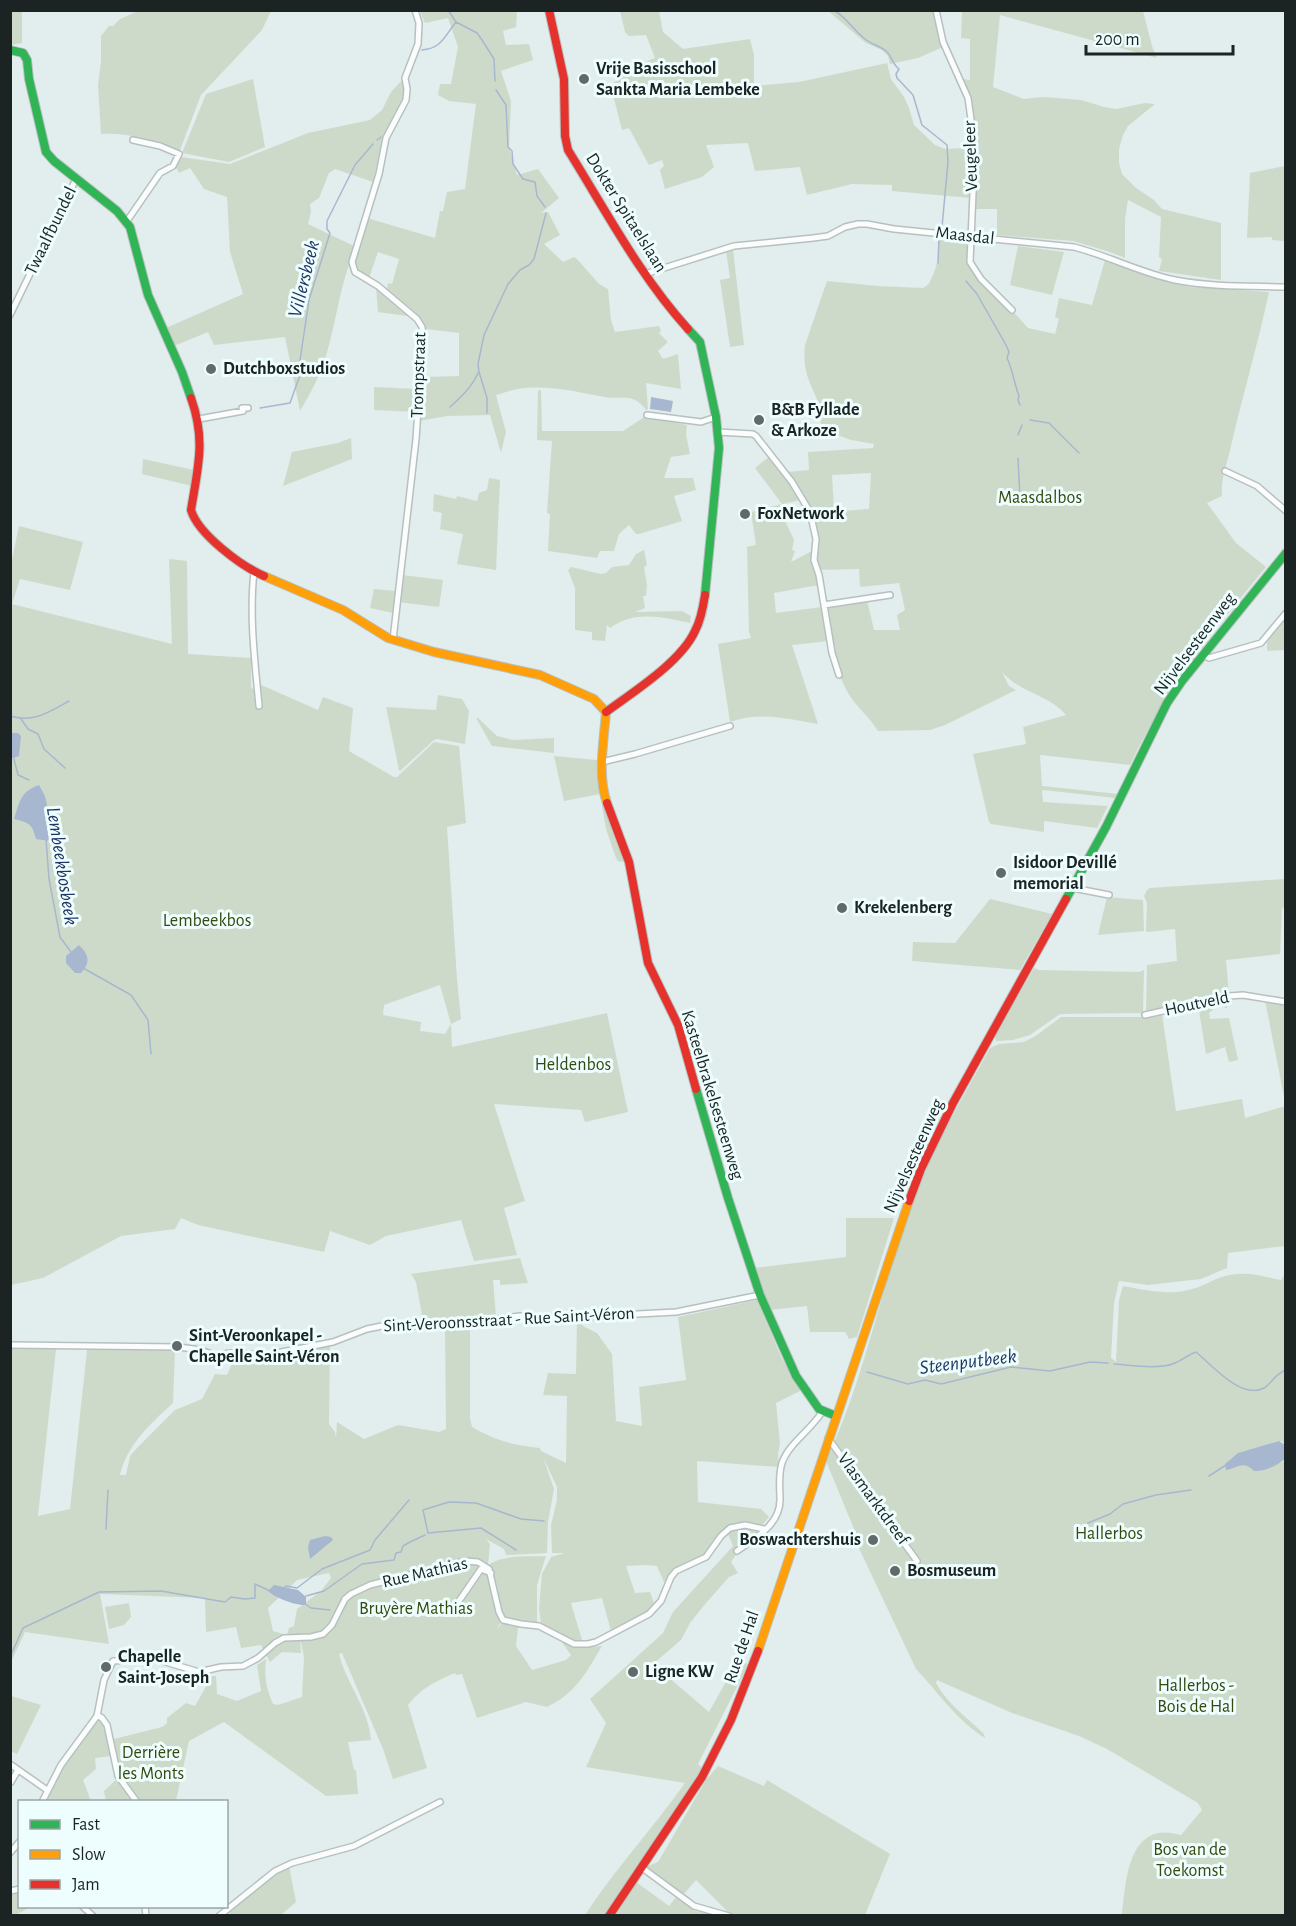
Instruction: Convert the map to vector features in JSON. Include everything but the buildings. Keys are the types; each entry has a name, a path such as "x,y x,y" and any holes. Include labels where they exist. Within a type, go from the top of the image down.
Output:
{"street":[{"name":"Trompstraat","path":"393,640 416,439 422,327 417,319 378,286 355,272 352,262 379,174 386,138 406,100 405,78 418,44 419,23 415,10"},
{"name":"Dokter Spitaelslaan","path":"549,10 564,79 568,150 645,274 672,311 700,342 718,432 717,476 702,613 688,643 677,656 606,712"},
{"name":"Veugeleer","path":"936,10 944,42 968,98 975,158 970,262 981,279 1012,310"},
{"path":"10,50 24,53 27,60 29,80 46,152 54,161 117,211 127,221 132,233 148,295 182,372 199,419 201,446 191,510 200,529 254,572 343,610 393,640 540,675 594,699 606,712"},
{"path":"127,221 160,174 173,166 179,154 160,146 133,140"},
{"name":"Twaalfbundel","path":"10,315 76,179"},
{"name":"Maasdal","path":"645,274 734,246 828,236 845,227 858,225 1074,247 1162,276 1189,282 1286,287"},
{"path":"199,419 243,411 242,408 248,408"},
{"path":"647,415 701,422 716,417"},
{"path":"718,432 755,435 792,482 812,519 816,538 814,560 819,575 832,653 839,675"},
{"path":"1225,471 1257,486 1286,511"},
{"name":"Nijvelsesteenweg","path":"823,1454 901,1221 925,1161 953,1103 1106,827 1167,703 1202,655 1286,553"},
{"path":"254,572 253,631 259,706"},
{"path":"824,605 891,595"},
{"path":"1202,655 1209,658 1261,643 1286,613"},
{"name":"Kasteelbrakelsesteenweg","path":"606,712 602,762 604,794 629,862 648,963 678,1024 728,1198 760,1295 791,1367 814,1404 822,1412"},
{"path":"602,762 730,726"},
{"path":"1073,888 1109,895"},
{"name":"Houtveld","path":"1145,1015 1229,996 1243,995 1286,1002"},
{"name":"Sint-Veroonsstraat - Rue Saint-Véron","path":"10,1345 179,1347 215,1355 231,1353 266,1355 333,1342 367,1329 382,1326 454,1324 520,1316 561,1318 676,1312 760,1295"},
{"path":"737,1551 778,1516 782,1462 789,1450 822,1412 836,1416"},
{"name":"Vlasmarktdreef","path":"828,1438 917,1561"},
{"name":"Rue de Hal","path":"609,1916 698,1784 731,1720 753,1665 823,1454"},
{"name":"Rue Mathias","path":"43,1800 61,1765 97,1715 104,1680 114,1660 159,1660 199,1672 221,1667 243,1666 258,1658 284,1638 323,1634 332,1625 345,1599 370,1585 465,1561 482,1563 489,1569 503,1620 539,1626 567,1641 588,1644 603,1639 650,1614 661,1601 676,1571 706,1557 721,1536 730,1528 745,1525 764,1529"},
{"path":"454,1605 481,1569 491,1573"},
{"path":"97,1715 107,1725 118,1776 135,1800"},
{"path":"10,1764 47,1790"},
{"path":"11,1782 18,1770"},
{"path":"219,1916 275,1871 292,1863 354,1846 440,1802"},
{"path":"642,1867 694,1906 729,1916"}],"green space":[{"path":"10,11 22,11 22,43 11,45"},
{"path":"138,11 271,11 262,30 201,95 180,150 177,152 140,138 120,134 101,134 98,85 101,36 109,26 113,26 120,19"},
{"path":"420,11 517,11 516,27 503,31 506,45 529,44 533,60 501,71 511,101 509,147 517,175 538,169 559,198 541,213 548,212 560,235 544,244 563,262 574,257 577,259 599,284 608,289 611,320 615,332 659,326 661,331 659,333 668,342 658,351 663,359 678,354 681,389 646,383 648,409 646,410 632,399 551,388 518,389 496,395 506,432 501,453 490,415 447,416 419,421 424,377 459,376 459,333 426,329 414,312 387,290 388,283 392,284 399,259 378,252 369,278 359,271 355,262 367,218 435,238 440,211 443,211 447,192 465,189 476,104 449,101 438,95 440,84 451,84 458,47 448,18 425,23"},
{"path":"620,11 659,11 663,32 683,49 750,39 754,55 754,86 799,82 887,63 891,79 904,97 914,125 935,145 945,149 973,150 970,198 892,191 892,185 852,184 807,195 800,167 755,171 748,143 706,145 714,167 702,177 665,189 660,170 664,166 662,160 649,165 629,128 622,130 611,87 620,79 619,73 655,58 646,35 629,36 625,32"},
{"path":"828,11 934,11 943,47 918,58 890,64 888,56 882,50 866,43"},
{"path":"962,11 1143,11 1157,58 1000,15 993,87 1024,99 1043,97 1081,100 1116,109 1145,103 1155,104 1128,126 1123,135 1119,149 1122,174 1162,209 1221,223 1221,280 1159,271 1162,259 1159,257 1161,217 1128,200 1125,219 1125,258 1073,241 997,235 997,209 975,209 979,148 970,98 963,79 970,80 970,39 961,38"},
{"path":"253,79 265,147 229,162 182,153 206,94"},
{"path":"401,81 404,99 387,128 373,182 335,169 329,173 319,198 310,204 308,224 356,247 346,274 324,363 300,411 285,337 214,345 208,332 174,346 166,328 243,294 230,252 227,197 204,189 190,168 179,173 175,166 181,157 230,164 308,133 370,120 382,110 391,92"},
{"path":"1285,166 1285,241 1272,240 1272,237 1247,238 1250,173"},
{"name":"Maasdalbos","path":"938,237 969,240 968,262 1028,328 1055,334 1059,319 1055,317 1059,298 1092,305 1105,260 1166,282 1191,287 1269,292 1222,484 1222,496 1207,503 1236,543 1266,567 1192,662 1158,712 1130,765 1040,755 1042,786 1118,794 1115,798 1042,791 1043,802 1108,806 1097,828 1044,821 1044,832 989,822 973,754 1026,744 1023,727 1066,715 1059,708 1018,685 1002,672 1009,686 1016,690 945,725 930,730 878,731 852,699 837,666 827,605 867,600 874,630 900,630 897,615 905,610 899,583 860,587 859,569 819,570 813,513 869,509 871,473 832,475 834,509 817,510 809,508 788,472 809,470 808,452 873,448 874,444 840,436 817,438 821,413 806,370 805,345 827,281 923,288 929,284 935,270 939,255"},
{"path":"1018,246 1064,252 1052,295 1010,285"},
{"path":"733,250 744,345 730,347 720,280 730,278 726,251"},
{"path":"376,287 414,317 378,312"},
{"path":"374,387 418,389 416,412 374,410"},
{"path":"541,390 542,431 623,431 646,416 687,425 686,435 690,454 671,457 664,478 693,478 696,490 674,496 682,521 639,534 636,534 629,525 619,534 614,551 600,551 597,558 548,551 550,514 547,513 552,441 537,440 538,391"},
{"path":"351,438 352,459 283,486 292,452 338,443"},
{"path":"770,456 786,475 800,500 783,504 781,512 794,540 792,550 795,551 791,562 812,551 811,560 819,585 774,593 776,613 822,607 829,641 792,645 818,724 763,716 730,722 718,644 751,638 747,547 756,545 751,512 782,504 755,468"},
{"path":"143,459 194,470 192,486 142,474"},
{"path":"489,478 500,480 496,570 457,564 463,534 440,529 442,513 433,511 434,494 477,501 479,493 487,490"},
{"name":"Lembeekbos","path":"19,526 83,542 70,590 20,579 12,604 172,644 169,559 187,561 188,654 251,658 251,687 261,697 259,684 318,710 323,697 353,708 349,751 394,777 397,777 434,742 459,746 466,823 447,827 461,1019 451,1024 452,1047 607,1013 628,1112 585,1122 581,1110 494,1104 525,1201 504,1208 517,1255 474,1261 461,1220 386,1236 370,1245 330,1231 324,1252 198,1225 181,1218 175,1229 121,1236 43,1278 11,1285 10,569","holes":["440,985 451,1024 445,1034 420,1031 421,1022 383,1015 384,1005"]},
{"path":"644,550 647,565 644,567 647,585 646,596 643,596 645,608 635,612 682,611 691,616 690,623 649,616 629,619 610,628 607,625 605,641 592,640 592,632 575,630 575,588 568,570 571,567 601,574 606,573 612,567 629,565 636,554"},
{"path":"402,575 443,580 439,607 398,602"},
{"path":"374,589 397,591 393,613 370,608"},
{"path":"1284,621 1285,650 1267,651 1267,642"},
{"path":"438,695 462,699 469,711 465,744 434,740 400,771 386,707 436,710"},
{"path":"476,718 497,736 513,740 554,738 554,753 492,746"},
{"path":"554,756 597,760 600,768 600,794 564,801"},
{"path":"604,803 626,861 619,862 616,858 606,829 602,806"},
{"path":"1285,879 1285,907 1282,908 1280,954 1226,960 1229,995 1146,1012 1147,965 1177,961 1175,929 1147,932 1146,930 1147,903 1144,896 1147,890"},
{"path":"1107,897 1143,900 1144,931 1098,935"},
{"path":"990,899 1052,914 1020,970 912,961 913,942 955,943"},
{"path":"1034,968 1039,970 1139,972 1144,970 1143,1013 1060,1014 1030,1035 1013,1040 996,1041 995,1036"},
{"path":"1225,998 1227,1008 1224,1005 1216,1007 1209,1013 1210,1019 1229,1018 1238,1060 1229,1062 1225,1047 1206,1054 1198,1004"},
{"path":"1265,1000 1285,1003 1285,1102"},
{"name":"Hallerbos","path":"1162,1014 1176,1111 1242,1099 1245,1118 1285,1106 1285,1246 1228,1253 1227,1268 1201,1279 1148,1285 1119,1281 1114,1303 1111,1358 1116,1362 1119,1300 1123,1286 1158,1292 1175,1292 1196,1288 1230,1275 1252,1274 1281,1280 1285,1274 1285,1445 1282,1441 1275,1442 1281,1463 1286,1459 1285,1915 1122,1915 1128,1870 1140,1844 1150,1836 1163,1832 1181,1835 1202,1810 1198,1803 1107,1749 1079,1736 1012,1713 937,1680 936,1683 946,1697 984,1734 985,1738 966,1723 916,1669 856,1542 859,1541 826,1461 853,1393 896,1251 921,1181 945,1130 990,1048 999,1044 1024,1042 1061,1017 1140,1017"},
{"path":"846,1218 894,1218 857,1337 849,1339 845,1332 810,1332 807,1306 769,1310 754,1268 846,1257"},
{"path":"520,1258 528,1283 500,1285 500,1280 493,1280 496,1317 453,1322 426,1323 423,1321 416,1282 411,1274"},
{"path":"757,1300 782,1359 802,1390 776,1403 780,1443 779,1467 697,1461 698,1502 761,1509 769,1517 736,1550 737,1553 731,1562 738,1573 729,1577 706,1603 690,1623 681,1640 653,1664 709,1712 739,1658 748,1665 698,1764 702,1768 605,1915 585,1915 685,1783 586,1767 606,1723 590,1699 663,1633 673,1612 733,1546 726,1529 704,1554 681,1566 664,1582 657,1566 626,1566 635,1593 650,1592 655,1606 611,1631 602,1598 571,1603 582,1640 574,1642 541,1623 539,1609 542,1574 551,1557 565,1553 552,1553 551,1525 557,1500 557,1487 543,1457 554,1489 548,1522 547,1553 506,1555 504,1549 486,1539 490,1544 488,1565 500,1623 497,1629 502,1623 518,1627 516,1646 532,1670 566,1660 571,1655 561,1641 571,1645 602,1646 591,1665 566,1695 547,1707 526,1702 477,1718 462,1674 456,1675 455,1673 441,1679 429,1686 408,1705 427,1768 393,1779 383,1749 342,1653 339,1654 342,1665 362,1707 371,1740 348,1742 354,1770 356,1770 358,1794 326,1796 224,1722 189,1741 176,1800 106,1800 104,1791 120,1776 114,1739 162,1727 167,1723 167,1718 186,1703 195,1706 212,1676 216,1676 217,1694 237,1701 261,1691 257,1665 266,1659 266,1682 273,1704 278,1705 302,1697 304,1657 300,1638 301,1653 282,1652 270,1662 261,1645 241,1648 236,1627 206,1632 205,1598 100,1594 109,1644 25,1632 11,1662 11,1347 56,1349 38,1516 70,1509 87,1350 175,1349 173,1403 148,1427 134,1445 123,1464 120,1475 126,1475 130,1456 175,1410 202,1399 215,1374 227,1375 235,1357 283,1354 330,1345 329,1424 336,1438 337,1422 364,1439 398,1425 439,1432 446,1429 445,1328 470,1325 470,1418 472,1427 505,1442 540,1448 541,1451 566,1463 567,1396 543,1395 548,1373 576,1374 577,1321 579,1320 583,1326 597,1333 612,1354 616,1421 642,1426 639,1387 686,1380 678,1317","holes":["329,1573 331,1578 321,1591 297,1609 294,1626 289,1628 287,1635 273,1631 268,1608 297,1580"]},
{"path":"546,1556 537,1585 537,1622 508,1620 502,1617 492,1571 488,1565 501,1559"},
{"path":"129,1603 131,1617 124,1625 109,1629 105,1607"},
{"path":"11,1696 41,1705 17,1754 11,1751"},
{"path":"100,1720 104,1721 111,1756 95,1758 96,1769 83,1780 91,1800 45,1800 61,1769 92,1726"},
{"path":"718,1766 764,1786 767,1780 890,1854 865,1915 728,1914 696,1880 684,1894 663,1883 646,1867 658,1862 706,1780"},
{"path":"289,1866 296,1902 281,1915 232,1915 228,1912 273,1874"},
{"path":"636,1882 669,1906 677,1896 695,1911 717,1915 613,1916"},
{"path":"18,1891 18,1908 28,1908 16,1915 11,1915 10,1894"}],"water":[{"path":"651,397 673,401 671,412 650,409"},
{"path":"11,733 18,733 21,736 19,756 11,759"},
{"path":"39,785 45,796 54,835 50,841 36,839 29,825 14,819 24,794"},
{"path":"79,945 88,959 81,973 75,973 66,963 66,956"},
{"path":"1279,1441 1285,1445 1285,1459 1275,1466 1254,1471 1243,1465 1226,1470 1225,1464 1238,1453"},
{"path":"325,1536 333,1540 310,1559 308,1547 310,1540"},
{"path":"274,1585 298,1590 306,1597 306,1605 292,1603 271,1594 268,1591"}],"waterway":[{"path":"448,10 456,22 477,33 482,40 494,59 495,81"},
{"path":"833,10 865,39 888,53 899,69 896,74 897,78 913,95 922,125 947,145 948,162 942,227"},
{"name":"Villersbeek","path":"422,50 438,44 456,22"},
{"path":"496,90 506,105 508,147 512,151 513,164 523,179 535,182 537,196 545,207"},
{"name":"Villersbeek","path":"377,140 381,137"},
{"name":"Villersbeek","path":"260,408 290,403 300,375 299,367 309,300 330,233 327,229 327,221 355,165 373,144"},
{"path":"487,413 487,398 478,364 484,335 508,284 534,259 546,213"},
{"path":"938,263 939,239"},
{"path":"966,281 977,294 1006,345 1009,352 1007,358 1020,405"},
{"path":"450,407 462,396 478,373"},
{"path":"1030,420 1049,423 1079,453"},
{"path":"1018,435 1022,425"},
{"path":"1018,458 1020,499"},
{"path":"10,716 34,717 69,701"},
{"path":"21,719 28,729 38,734 44,749 65,768"},
{"name":"Lembeekbosbeek","path":"14,759 18,775 29,780"},
{"name":"Lembeekbosbeek","path":"46,839 49,879 60,937 71,952"},
{"name":"Lembeekbosbeek","path":"83,968 131,995 148,1020 151,1054"},
{"name":"Steenputbeek","path":"1114,1364 1145,1367 1169,1365 1196,1352 1227,1379 1246,1389 1255,1390 1264,1388 1279,1373 1286,1370"},
{"name":"Steenputbeek","path":"867,1372 908,1384 925,1380 941,1384 1011,1367 1050,1371 1090,1362 1108,1363"},
{"path":"1209,1476 1226,1465"},
{"path":"106,1529 108,1490"},
{"path":"1088,1523 1110,1514 1123,1504 1156,1495 1191,1490"},
{"path":"284,1588 286,1586 297,1588 322,1569 370,1550 375,1540 409,1500"},
{"path":"516,1550 481,1528 428,1533 423,1510 449,1502 476,1503 521,1519 544,1521"},
{"path":"306,1596 324,1591 362,1564 394,1560 396,1553 401,1552 403,1546 425,1535"},
{"path":"10,1657 23,1628 99,1592 161,1591 225,1602 231,1597 255,1598 255,1584 270,1591"},
{"path":"305,1604 311,1608 330,1610"}],"traffic: fast":[{"path":"10,50 23,53 27,60 29,79 46,152 54,161 117,211 130,227 148,295 191,398"},
{"path":"688,329 700,342 716,417 719,448 705,595"},
{"path":"1066,899 1106,827 1167,703 1182,681 1286,553"},
{"path":"696,1089 760,1295 796,1376 819,1409 836,1416"}],"traffic: slow":[{"path":"264,576 343,610 388,638 434,652 540,675 594,699 606,712 602,781 607,803"},
{"path":"758,1651 909,1201"}],"traffic: jam":[{"path":"549,10 564,79 565,136 568,150 639,265 688,329"},
{"path":"191,398 196,413 199,441 198,467 191,510 195,519 211,539 244,565 264,576"},
{"path":"606,712 655,676 679,654 697,627 705,595"},
{"path":"607,803 629,862 648,963 678,1025 696,1089"},
{"path":"909,1201 921,1169 953,1103 1066,899"},
{"path":"609,1916 702,1777 731,1720 758,1651"}],"place":[{"name":"Vrije Basisschool Sankta Maria Lembeke","path":"584,79"},
{"name":"Dutchboxstudios","path":"211,369"},
{"name":"B&B Fyllade & Arkoze","path":"759,420"},
{"name":"FoxNetwork","path":"745,514"},
{"name":"Isidoor Devillé memorial","path":"1001,873"},
{"name":"Krekelenberg","path":"842,908"},
{"name":"Sint-Veroonkapel - Chapelle Saint-Véron","path":"177,1346"},
{"name":"Boswachtershuis","path":"873,1540"},
{"name":"Bosmuseum","path":"895,1571"},
{"name":"Chapelle Saint-Joseph","path":"106,1667"},
{"name":"Ligne KW","path":"633,1672"}],"park label":[{"name":"Heldenbos","path":"573,1065"},
{"name":"Bruyère Mathias","path":"416,1609"},
{"name":"Hallerbos - Bois de Hal","path":"1196,1696"},
{"name":"Derrière les Monts","path":"151,1763"},
{"name":"Bos van de Toekomst","path":"1190,1860"}]}
